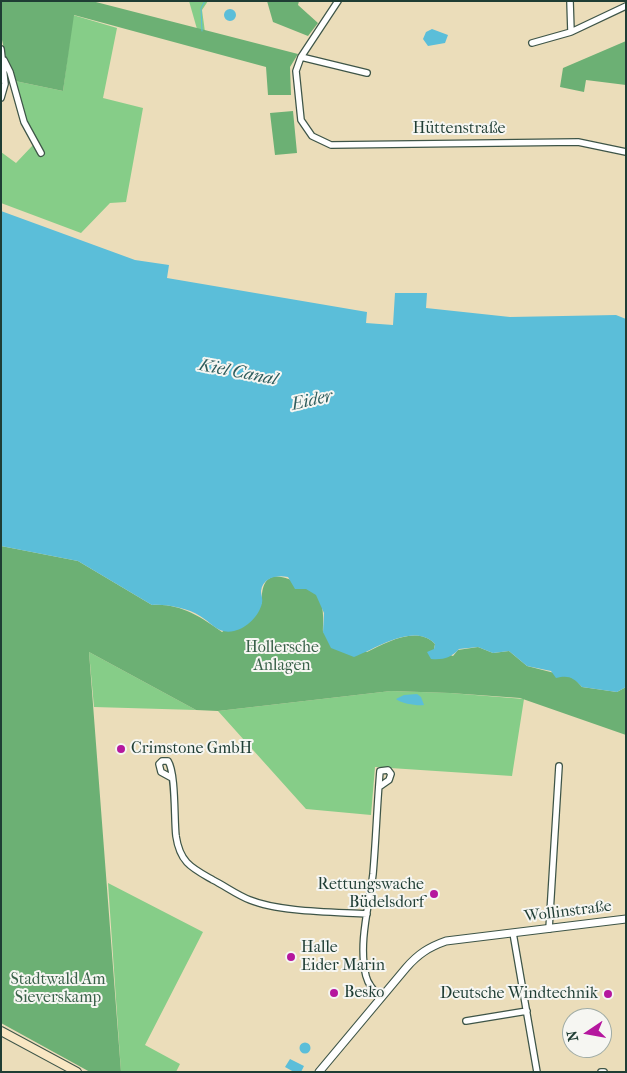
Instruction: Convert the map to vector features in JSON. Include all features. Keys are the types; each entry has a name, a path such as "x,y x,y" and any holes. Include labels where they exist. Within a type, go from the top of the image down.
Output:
{"main road":[{"path":"1,1031 77,1072"}],"street":[{"path":"338,1 301,56 367,73"},
{"path":"570,1 571,32"},
{"path":"532,43 571,32 626,6"},
{"path":"1,49 10,72 24,122 41,153"},
{"name":"Hüttenstraße","path":"301,56 296,72 301,120 312,136 330,145 578,142 626,152"},
{"path":"1,98 5,84 4,60"},
{"path":"549,929 559,766"},
{"path":"172,778 176,837 180,855 190,867 250,900 266,905 367,914"},
{"path":"379,787 373,872 363,958 366,977 381,998"},
{"name":"Wollinstraße","path":"319,1072 416,956 431,946 446,941 626,919"},
{"path":"514,933 537,1072"},
{"path":"466,1021 527,1011"}],"green space":[{"path":"1,1 92,1 298,54 290,67 291,95 268,95 266,67 74,15 63,91 15,81 6,59 1,35"},
{"path":"189,1 208,1 202,10 205,32 197,29"},
{"path":"267,1 299,1 298,5 318,23 308,36 273,22"},
{"path":"73,15 117,28 103,98 143,108 126,202 110,203 81,233 1,203 1,152 16,163 33,145 39,156 44,152 26,121 15,81 63,91"},
{"path":"626,41 626,85 586,80 584,92 560,87 563,68"},
{"path":"293,111 297,153 275,155 270,113"},
{"path":"1,546 78,561 152,605 180,608 206,621 222,632 262,603 264,584 268,579 273,577 286,578 313,592 319,598 323,612 323,632 367,652 401,638 419,636 435,644 434,649 453,656 458,650 478,647 493,653 509,651 527,666 574,678 582,687 617,692 626,687 626,735 520,698 450,693 391,691 218,711 196,710 89,652 121,1072 90,1072 1,1023"},
{"path":"89,652 196,710 94,707"},
{"path":"391,691 450,693 524,699 512,776 375,767 371,815 306,809 218,711"},
{"path":"108,883 203,932 145,1045 180,1064 176,1072 121,1072"}],"water":[{"path":"232,9 235,10 235,20 228,21 225,20 224,13 225,10"},
{"path":"432,29 448,35 445,43 428,46 423,39 426,32"},
{"path":"1,211 135,260 169,265 167,278 367,312 366,323 393,325 395,293 427,293 426,308 510,317 616,315 626,319 626,687 617,692 582,687 570,678 556,678 551,671 527,666 509,651 493,653 478,647 459,649 447,658 431,659 427,652 434,649 435,644 426,638 417,636 395,639 354,657 331,648 323,632 324,613 316,595 306,589 295,589 288,577 279,576 268,580 262,586 262,603 255,617 239,629 229,632 224,631 189,611 170,606 152,605 78,561 1,546"},
{"path":"417,694 421,697 424,705 410,704 396,699 404,695"},
{"path":"305,1042 311,1048 305,1054 299,1048"},
{"path":"290,1059 304,1066 301,1072 294,1072 285,1067"}],"waterway":[{"path":"202,31 201,8 205,1"}],"place":[{"name":"Crimstone GmbH","path":"121,749"},
{"name":"Rettungswache Büdelsdorf","path":"434,894"},
{"name":"Halle Eider Marin","path":"291,957"},
{"name":"Besko","path":"334,993"},
{"name":"Deutsche Windtechnik","path":"608,994"}],"water label":[{"name":"Kiel Canal","path":"238,373"},
{"name":"Eider","path":"312,401"}],"park label":[{"name":"Hollersche Anlagen","path":"282,657"},
{"name":"Stadtwald Am Sieverskamp","path":"58,989"}]}
